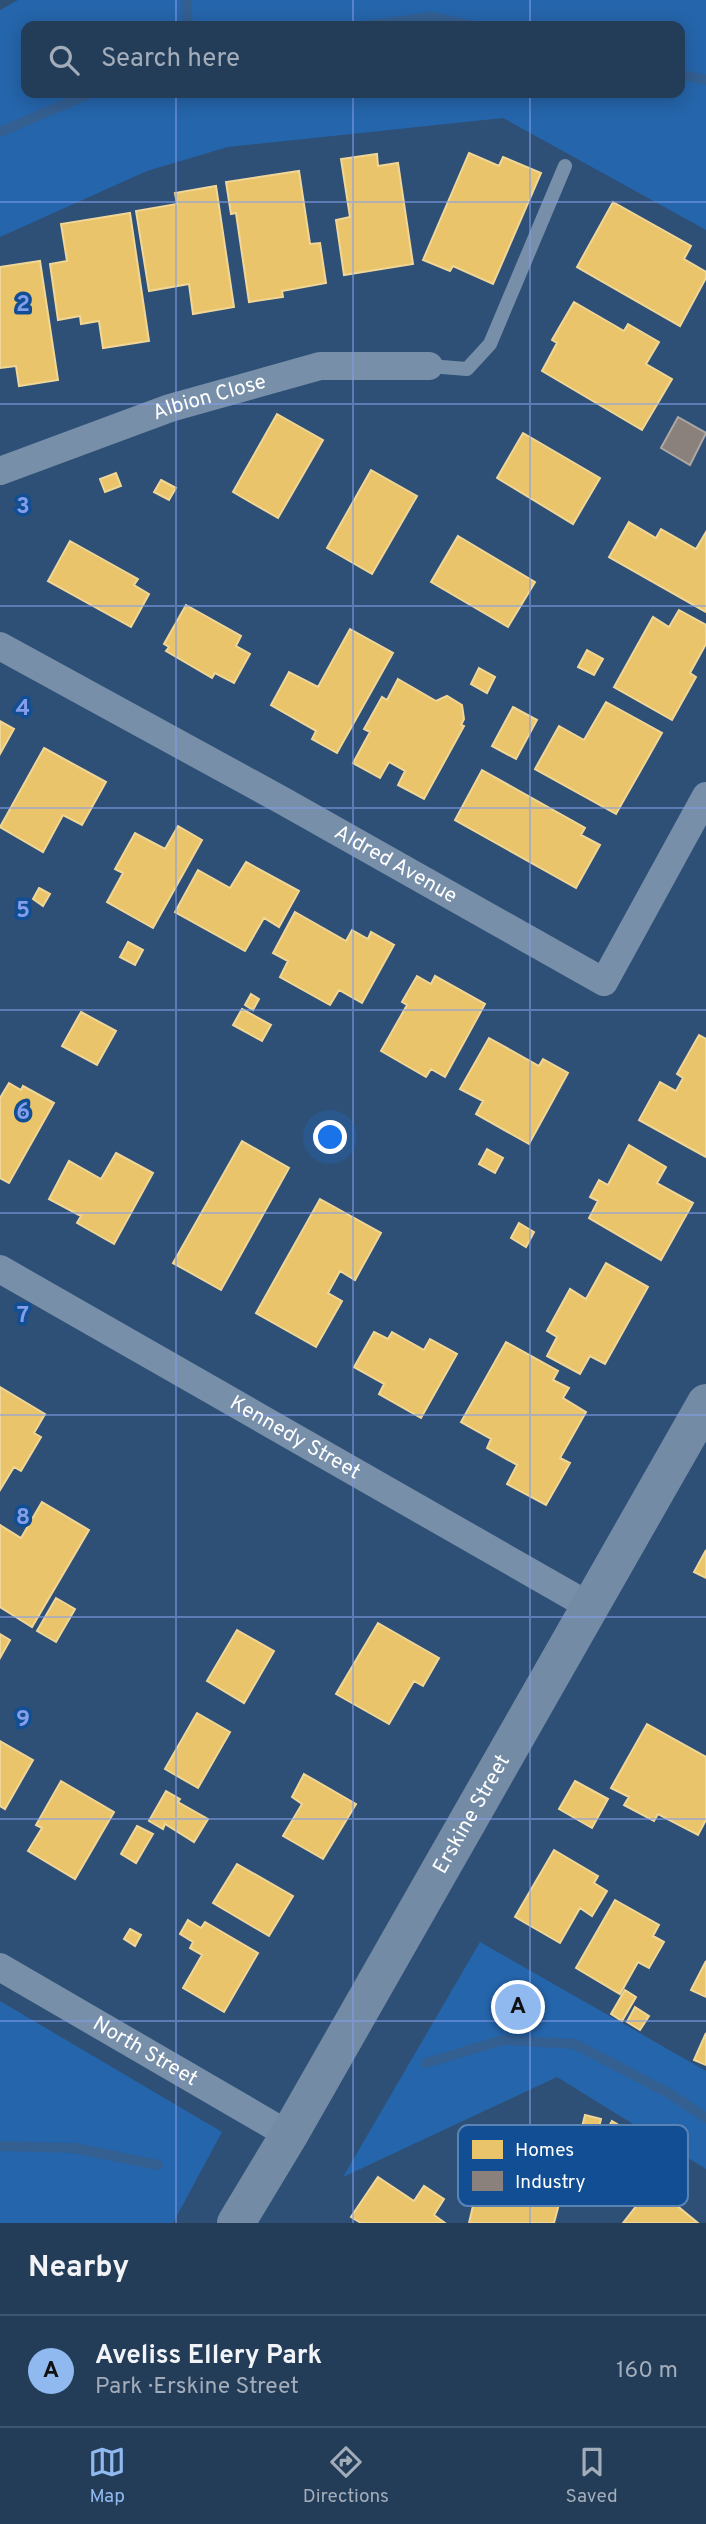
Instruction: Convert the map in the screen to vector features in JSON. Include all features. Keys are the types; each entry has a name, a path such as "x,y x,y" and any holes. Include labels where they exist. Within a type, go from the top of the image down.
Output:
{"street":[{"name":"Albion Close","path":"0,471 170,408 320,366 429,366"},
{"name":"Aldred Avenue","path":"0,646 285,802 604,982 706,796"},
{"name":"Kennedy Street","path":"0,1269 591,1607"},
{"name":"Erskine Street","path":"236,2223 289,2136 706,1403"},
{"name":"North Street","path":"0,1967 289,2136"}],"lane":[{"path":"429,366 467,369 490,344 565,166"}],"shaded area":[{"path":"18,0 706,0 706,230 503,118 228,147 147,171 0,237 0,10"},
{"path":"480,1942 706,2071 706,2169 688,2158 688,2125 635,2125 557,2077 343,2177"},
{"path":"0,2001 222,2132 173,2223 0,2223"}],"building: Homes":[{"path":"469,153 499,166 503,157 541,173 493,284 453,266 450,271 423,260"},
{"path":"377,154 378,166 398,163 413,264 344,275 336,220 350,217 341,159"},
{"path":"299,171 310,244 320,243 326,283 282,291 283,297 249,302 236,213 231,214 226,182"},
{"path":"216,186 234,307 193,314 189,284 149,291 136,211 177,204 175,193"},
{"path":"613,202 691,246 684,259 706,272 706,278 680,326 577,267"},
{"path":"130,213 149,341 103,348 99,321 81,324 80,316 58,320 50,264 67,261 61,224"},
{"path":"40,261 58,380 19,386 16,366 0,368 0,267"},
{"path":"574,302 624,331 628,324 659,342 646,364 672,379 642,430 542,371 557,343 552,340"},
{"path":"277,414 323,440 278,518 233,492"},
{"path":"523,433 600,478 573,524 497,478"},
{"path":"371,470 417,496 372,574 327,548"},
{"path":"116,473 121,486 105,492 100,479"},
{"path":"161,480 176,488 169,500 154,492"},
{"path":"629,522 656,538 661,529 696,549 706,532 706,612 609,557"},
{"path":"458,536 535,582 508,627 431,582"},
{"path":"70,541 138,579 134,585 149,594 131,627 48,581"},
{"path":"186,605 241,636 236,646 250,654 234,683 215,673 212,678 166,651 169,647 164,644"},
{"path":"679,610 706,625 706,644 690,673 696,677 672,720 614,687 653,617 669,627"},
{"path":"350,629 393,653 337,753 312,739 316,731 271,705 289,672 318,687"},
{"path":"587,650 603,659 594,675 578,667"},
{"path":"479,668 495,677 487,693 471,684"},
{"path":"398,679 436,701 447,696 462,705 464,719 461,725 464,726 424,799 398,785 405,771 389,762 380,778 353,763 370,732 364,729 382,697 387,700"},
{"path":"606,702 662,733 616,814 535,769 559,726 584,740"},
{"path":"513,707 537,720 516,759 492,746"},
{"path":"0,721 14,729 0,754"},
{"path":"44,748 106,782 82,825 63,815 43,852 0,827"},
{"path":"482,770 585,828 581,835 600,845 576,888 455,820"},
{"path":"178,826 202,840 153,928 107,902 123,873 115,869 135,833 165,849"},
{"path":"246,862 299,891 279,927 264,918 245,951 175,912 198,870 230,888"},
{"path":"39,888 50,894 43,906 33,899"},
{"path":"295,912 346,941 352,930 368,939 371,932 394,945 362,1003 339,990 330,1005 280,977 288,961 273,953"},
{"path":"128,942 143,950 135,965 120,957"},
{"path":"417,976 431,984 435,976 485,1004 445,1077 431,1069 426,1077 381,1051 407,1005 402,1002"},
{"path":"251,994 259,999 253,1010 245,1005"},
{"path":"242,1009 271,1025 262,1041 233,1025"},
{"path":"81,1012 116,1031 97,1065 62,1046"},
{"path":"699,1035 706,1039 706,1157 639,1120 660,1082 676,1091 683,1078 677,1074"},
{"path":"489,1038 539,1066 543,1059 568,1073 529,1144 476,1114 483,1101 460,1089"},
{"path":"9,1083 21,1090 23,1086 54,1103 9,1183 0,1178 0,1098"},
{"path":"242,1141 289,1168 221,1290 173,1263"},
{"path":"629,1145 666,1167 657,1183 693,1203 661,1260 589,1218 598,1201 590,1197 599,1180 608,1185"},
{"path":"487,1149 503,1158 495,1173 479,1164"},
{"path":"116,1153 153,1173 114,1244 77,1223 81,1216 49,1199 69,1161 101,1179"},
{"path":"320,1199 381,1233 355,1280 340,1271 328,1293 342,1301 316,1347 256,1313"},
{"path":"519,1223 534,1232 526,1247 511,1238"},
{"path":"606,1263 648,1287 605,1364 590,1356 580,1374 547,1356 557,1337 547,1331 570,1289 586,1299"},
{"path":"374,1332 388,1339 392,1332 424,1350 430,1339 457,1354 421,1418 379,1394 384,1384 354,1367"},
{"path":"506,1342 558,1371 553,1380 569,1388 563,1398 586,1412 560,1458 570,1463 546,1505 507,1484 517,1465 487,1448 491,1439 461,1422"},
{"path":"0,1387 45,1414 34,1433 41,1437 21,1471 14,1467 0,1490"},
{"path":"42,1502 89,1530 32,1627 0,1607 0,1525 21,1538"},
{"path":"706,1550 706,1578 694,1572"},
{"path":"56,1598 75,1609 56,1642 37,1631"},
{"path":"378,1623 439,1658 423,1686 414,1681 389,1724 336,1694"},
{"path":"237,1630 274,1651 244,1703 207,1681"},
{"path":"0,1634 10,1640 0,1658"},
{"path":"197,1713 230,1732 198,1788 165,1769"},
{"path":"647,1724 706,1757 706,1820 698,1835 658,1814 654,1821 624,1805 629,1797 611,1788"},
{"path":"0,1741 33,1760 5,1809 0,1806"},
{"path":"304,1774 356,1804 323,1859 283,1836 302,1804 292,1797"},
{"path":"61,1781 114,1812 75,1879 28,1851 42,1828 36,1825"},
{"path":"575,1781 608,1799 592,1828 559,1809"},
{"path":"166,1791 180,1799 178,1802 208,1819 194,1842 165,1824 163,1829 149,1821"},
{"path":"137,1826 153,1834 136,1863 121,1854"},
{"path":"554,1850 598,1876 594,1883 607,1891 592,1916 580,1908 560,1943 515,1917"},
{"path":"237,1864 293,1896 269,1936 213,1903"},
{"path":"615,1900 659,1925 653,1936 664,1942 649,1968 638,1962 620,1994 576,1968"},
{"path":"188,1920 201,1928 205,1922 258,1953 224,2012 183,1988 202,1955 190,1948 193,1942 180,1934"},
{"path":"130,1929 141,1935 135,1946 124,1939"},
{"path":"706,1961 706,1997 691,1990"},
{"path":"625,1990 636,1997 622,2021 611,2014"},
{"path":"635,2007 649,2016 640,2030 627,2022"},
{"path":"706,2033 706,2065 694,2060"},
{"path":"585,2115 601,2119 600,2125 582,2125"},
{"path":"378,2177 414,2201 424,2186 444,2199 434,2215 445,2223 361,2223 351,2217"},
{"path":"473,2206 558,2206 554,2223 469,2223"},
{"path":"636,2206 677,2206 698,2223 623,2223"}],"building: Industry":[{"path":"678,417 706,433 690,465 661,448"}],"waterway":[{"path":"186,0 188,21"},
{"path":"401,21 432,17 450,21"},
{"path":"685,75 706,80"},
{"path":"0,132 79,98"},
{"path":"426,2063 503,2040 575,2044 670,2094 706,2118"},
{"path":"0,2146 74,2148 158,2165"}],"place":[{"name":"Aveliss Ellery Park","path":"518,2007"}]}
